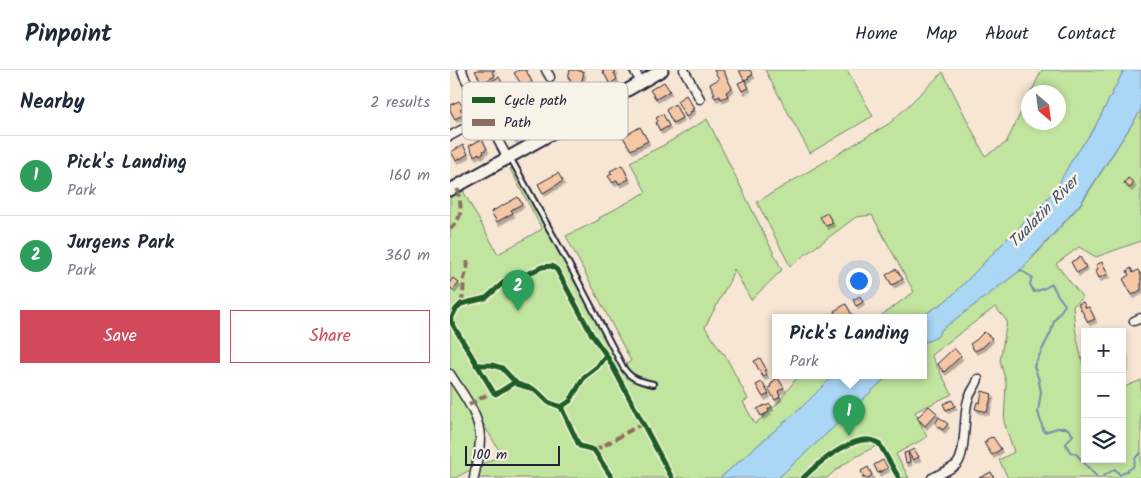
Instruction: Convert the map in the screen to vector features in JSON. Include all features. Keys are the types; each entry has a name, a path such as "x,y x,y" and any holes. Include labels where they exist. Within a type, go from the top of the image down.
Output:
{"street":[{"path":"462,70 467,82"},
{"path":"634,70 641,82"},
{"path":"628,89 662,70"},
{"path":"684,70 700,99"},
{"path":"450,136 462,129"},
{"path":"498,140 509,158"},
{"path":"450,190 540,140"},
{"path":"450,374 473,412 480,430 480,446 474,478"},
{"path":"932,478 954,466 959,460 965,434 968,399 978,379"}],"lane":[{"path":"509,158 577,279 623,367 635,379 653,384"}],"green space":[{"path":"765,70 847,70 873,116 810,153"},
{"path":"1042,70 1124,70 1094,129 1072,160 1060,183 1038,210 1024,221 1019,229 955,293 925,314 883,314 914,292 872,215 856,217 790,266 757,202 890,123 943,72 985,156 1006,143 1021,112 1021,130 1066,130 1066,85 1034,85"},
{"path":"1141,110 1141,241 1096,257 1079,247 1056,264 1083,298 1073,306 1081,356 1081,463 1126,463 1126,386 1141,380 1141,478 1008,478 999,460 1014,452 1004,422 1006,383 1000,361 1007,321 995,307 931,355 952,394 915,412 927,437 896,454 909,478 895,478 878,445 845,464 827,478 778,478 835,426 842,415 885,379 927,379 927,341 937,337 941,330 1021,270 1081,204"},
{"path":"707,119 782,270 751,300 734,269 705,327 724,353 748,399 743,402 755,424 777,404 796,379 830,379 802,407 720,478 479,478 480,465 502,455 450,369 450,197 463,191 498,254 542,229 510,169 518,165 625,365 631,361 566,236 599,220 599,218 646,192 630,162 664,145"},
{"path":"450,382 471,415 477,436 472,469 455,478 450,478"}],"water":[{"name":"Tualatin River","path":"1124,70 1141,70 1141,110 1080,204 1021,270 941,330 937,337 927,341 927,314 925,314 955,293 1019,229 1024,221 1038,210 1058,185 1072,160 1094,129"},
{"path":"830,379 885,379 842,415 835,426 778,478 720,478 802,407"}],"building":[{"path":"495,70 492,72 495,76 481,82 475,71"},
{"path":"519,70 526,70 532,82 520,82 514,73"},
{"path":"570,70 584,72 582,82 570,82 570,78 568,78"},
{"path":"602,70 615,70 616,72 614,73 617,79 609,82"},
{"path":"714,70 723,70 732,88 726,92 728,96 721,99 720,96 715,98 710,84 719,79"},
{"path":"739,70 750,70 753,75 744,80"},
{"path":"499,77 502,82 491,82"},
{"path":"745,80 749,88 742,91 738,83"},
{"path":"664,82 670,91 656,99 650,90"},
{"path":"686,95 694,108 686,117 677,101"},
{"path":"459,101 462,106 460,109 462,115 455,119 450,110 450,105"},
{"path":"675,104 682,118 673,123 666,110"},
{"path":"663,114 669,126 660,131 656,118"},
{"path":"640,127 648,141 631,150 625,140 628,140 628,134"},
{"path":"482,140 487,149 483,151 484,153 474,156 469,146"},
{"path":"463,145 468,154 456,160 451,152"},
{"path":"622,165 629,179 619,184 617,180 613,183 608,176 612,174 610,171"},
{"path":"558,173 563,181 543,193 538,184"},
{"path":"1128,178 1134,183 1130,188 1124,183"},
{"path":"518,197 522,204 511,210 513,213 497,222 491,212"},
{"path":"827,213 833,223 826,226 820,217"},
{"path":"1080,257 1086,267 1077,273 1071,262"},
{"path":"1102,262 1108,274 1099,278 1095,270 1098,269 1096,265"},
{"path":"1131,268 1133,273 1138,270 1141,275 1141,290 1132,295 1123,279 1129,275 1127,271"},
{"path":"896,269 903,279 892,285 886,275"},
{"path":"866,271 872,280 861,286 856,277"},
{"path":"453,278 459,283 453,290 450,287 450,282"},
{"path":"860,296 863,302 856,306 853,300"},
{"path":"1083,302 1086,308 1089,307 1095,319 1088,322 1078,304"},
{"path":"846,304 851,314 836,314 834,311"},
{"path":"984,332 992,338 983,347 975,351 970,344"},
{"path":"954,348 961,356 944,372 937,364"},
{"path":"760,358 767,375 763,377 754,361"},
{"path":"779,379 784,388 778,391 780,397 775,400 768,388 771,387 772,382"},
{"path":"762,382 769,394 763,397 756,385"},
{"path":"982,391 992,394 987,412 975,409 977,402 980,403"},
{"path":"952,400 955,406 946,410 943,404"},
{"path":"770,404 772,407 768,409 769,412 761,416 757,409"},
{"path":"929,406 937,413 925,426 917,418"},
{"path":"939,417 948,424 943,430 935,424"},
{"path":"993,437 1001,449 992,455 984,443"},
{"path":"914,449 919,457 913,460 908,452"},
{"path":"908,452 910,462 906,463 904,453"},
{"path":"883,460 888,468 878,473 874,465"},
{"path":"868,467 872,475 868,478 862,478 864,477 861,471"},
{"path":"991,472 994,478 979,478"}],"waterway":[{"path":"1020,270 1032,277 1030,284 1034,292 1052,284 1065,305 1054,321 1051,332 1034,366 1041,392 1038,412 1044,432 1058,428 1067,428 1073,435 1066,444 1070,452 1076,454 1098,478"},
{"path":"1100,478 1115,469 1120,475 1133,467 1136,457 1141,453"}],"marked path":[{"path":"450,229 458,219 461,209 457,186"},
{"path":"461,304 467,258"},
{"path":"469,405 493,391"},
{"path":"594,450 643,423"}],"cycle path":[{"path":"450,321 461,304 486,298 504,282 521,277 542,267 552,266 557,270 592,335 607,356 672,478"},
{"path":"450,320 494,393 496,394 515,382"},
{"path":"476,365 492,365 502,368 517,384 533,389 548,402 561,407 570,401 584,377 597,367 606,355"},
{"path":"561,407 580,446 594,450 612,478"},
{"path":"803,478 829,456 851,443 862,440 872,440 880,445 899,478"}],"place":[{"name":"Jurgens Park","path":"518,311"},
{"name":"Pick's Landing","path":"849,436"}]}
